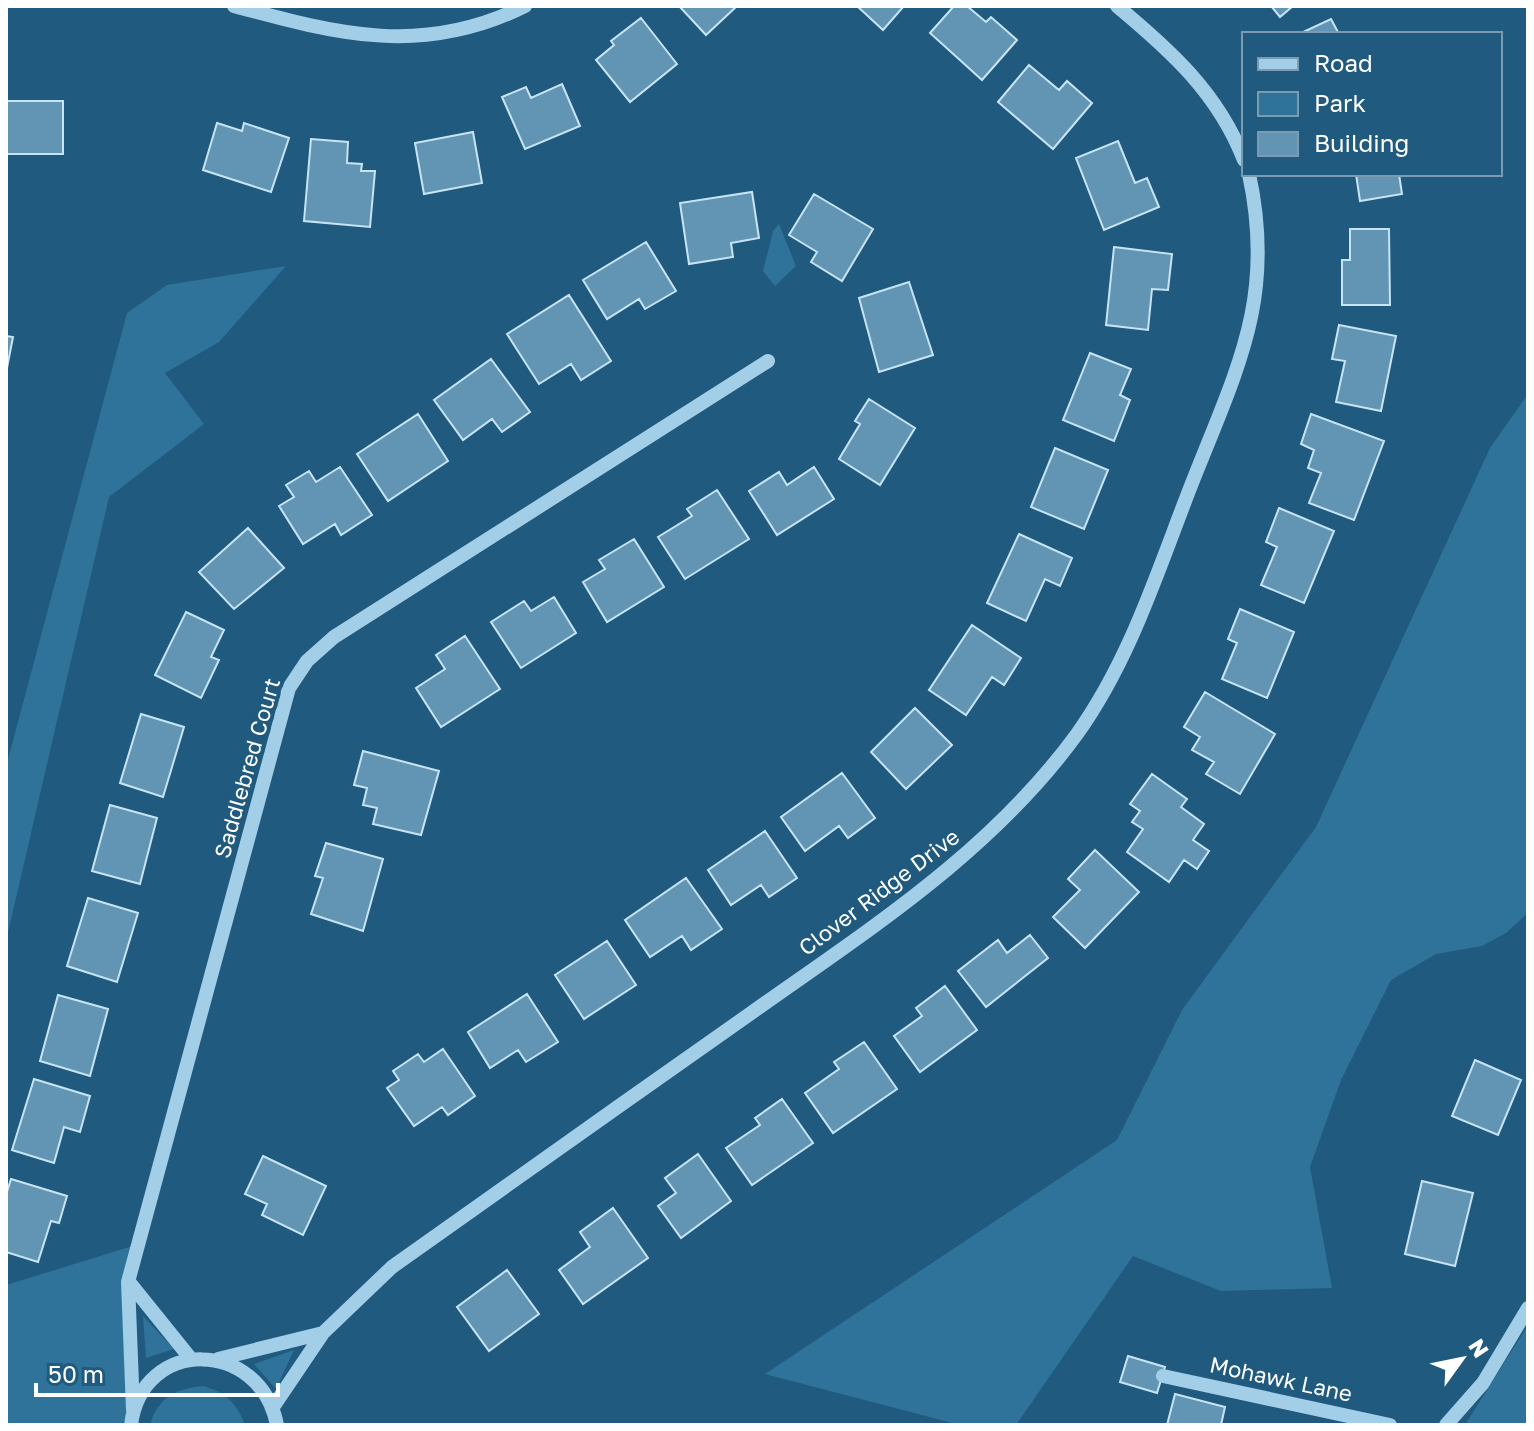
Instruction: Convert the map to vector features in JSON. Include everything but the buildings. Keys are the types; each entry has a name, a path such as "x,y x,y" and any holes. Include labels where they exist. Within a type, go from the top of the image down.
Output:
{"street":[{"path":"234,6 359,37 408,38 481,25 525,6"},
{"path":"1117,6 1176,56 1207,91 1233,132 1242,155"},
{"name":"Clover Ridge Drive","path":"273,1407 323,1333 392,1267 937,881 1022,802 1068,744 1120,662 1238,369 1255,305 1260,248 1249,176"},
{"name":"Saddlebred Court","path":"132,1417 128,1282 289,688 307,661 334,637 768,361"},
{"path":"128,1282 191,1359"},
{"path":"1446,1425 1483,1383 1528,1308"},
{"name":"Clover Ridge Drive","path":"132,1417 145,1387 164,1369 191,1359 217,1359 323,1333"},
{"name":"Clover Ridge Drive","path":"217,1359 241,1368 261,1385 273,1407 277,1425"},
{"name":"Mohawk Lane","path":"1163,1376 1390,1425"}],"green space":[{"path":"779,224 796,266 775,286 763,271 773,231"},
{"path":"286,266 219,342 165,373 204,424 109,497 6,941 6,767 127,313 167,285"},
{"path":"1528,394 1528,913 1506,933 1482,946 1436,954 1391,980 1341,1080 1310,1167 1332,1288 1221,1291 1133,1256 1016,1425 960,1425 765,1374 1117,1140 1182,1010 1316,827 1490,448"},
{"path":"139,1244 128,1282 133,1410 121,1425 6,1425 6,1285"},
{"path":"143,1316 174,1349 146,1358"},
{"path":"1528,1325 1528,1425 1465,1425"},
{"path":"294,1350 276,1389 254,1364"},
{"path":"203,1386 229,1400 245,1425 150,1425 158,1408 169,1396"}]}
